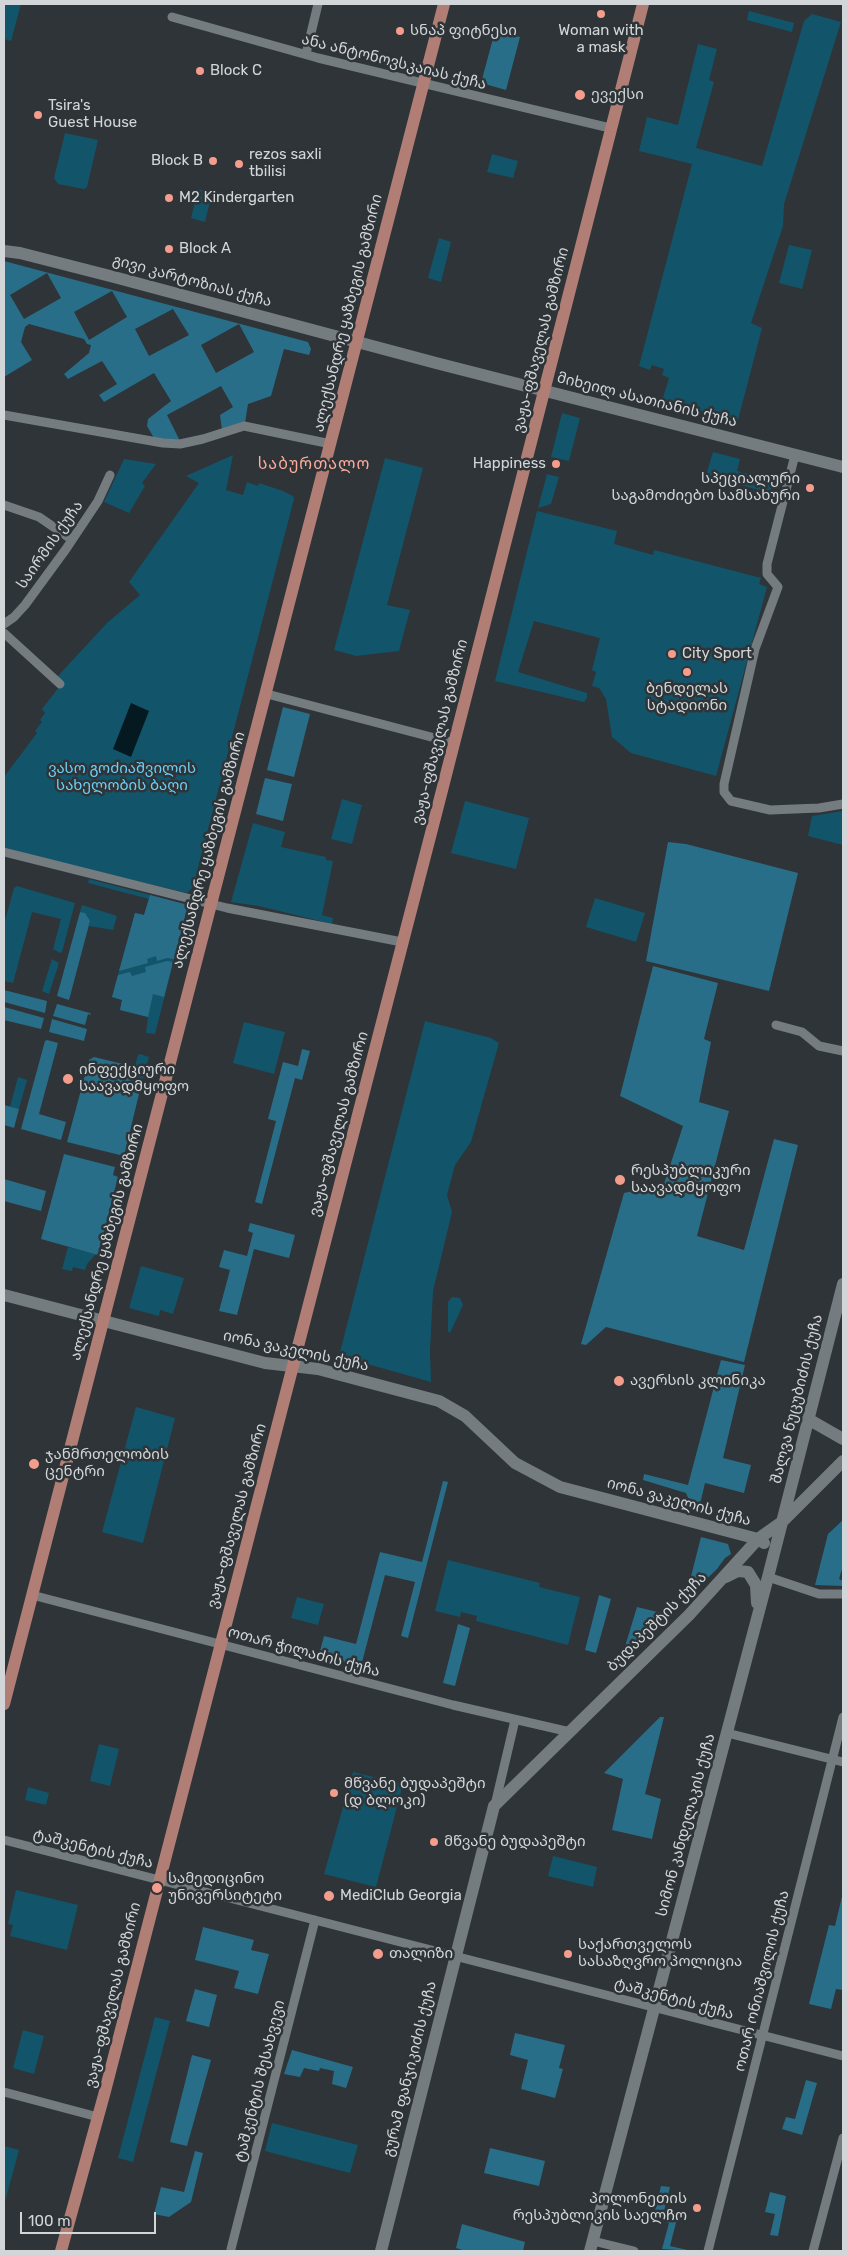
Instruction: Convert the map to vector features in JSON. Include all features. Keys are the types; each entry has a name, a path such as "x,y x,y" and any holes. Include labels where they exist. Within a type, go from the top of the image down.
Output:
{"main road":[{"name":"ალექსანდრე ყაზბეგის გამზირი","path":"4,1704 267,694 444,4"},
{"name":"ვაჟა-ფშაველას გამზირი","path":"61,2251 160,1879 545,391 610,128 643,4"},
{"name":"გივი კარტოზიას ქუჩა","path":"4,246 20,253"},
{"name":"გივი კარტოზიას ქუჩა","path":"4,251 20,253 356,342"},
{"name":"მიხეილ ასათიანის ქუჩა","path":"356,342 843,467"},
{"name":"შალვა ნუცუბიძის ქუჩა","path":"782,1522 843,1284"},
{"name":"იონა ვაკელის ქუჩა","path":"4,1295 264,1364 318,1369 439,1400 465,1416 514,1463 560,1486 758,1539 775,1549"},
{"path":"808,1419 843,1439"},
{"name":"ბუდაპეშტის ქუჩა","path":"494,1806 689,1616 758,1539 782,1522 843,1461"},
{"name":"სიმონ კანდელაკის ქუჩა","path":"592,2246 782,1522"},
{"path":"723,1579 738,1571 745,1571 751,1575 757,1593 756,1620"},
{"name":"გურამ ფანჯიკიძის ქუჩა","path":"381,2251 494,1806"}],"street":[{"path":"306,54 318,4"},
{"name":"ანა ანტონოვსკაიას ქუჩა","path":"172,17 306,54 610,128"},
{"path":"4,415 163,443 180,444 204,439 244,426 331,444"},
{"path":"796,455 768,564 767,574 778,587 754,649 724,784 724,792 731,801 770,810 819,808 843,804"},
{"name":"საირმის ქუჩა","path":"4,624 14,617 25,605 66,549 98,501 110,475"},
{"path":"4,505 39,517 71,539"},
{"path":"4,633 60,684"},
{"path":"267,694 454,743"},
{"path":"4,852 211,904 402,942"},
{"path":"776,1025 802,1032 819,1046 843,1052"},
{"path":"768,1577 818,1594 843,1594"},
{"name":"ოთარ ჭილაძის ქუჩა","path":"32,1595 515,1720 570,1732"},
{"name":"ოთარ ონიაშვილის ქუჩა","path":"708,2251 843,1717"},
{"name":"გურამ ფანჯიკიძის ქუჩა","path":"494,1806 515,1720"},
{"path":"727,1733 843,1762"},
{"name":"ტაშკენტის ქუჩა","path":"4,1840 843,2056"},
{"name":"ტაშკენტის შესახვევი","path":"231,2249 315,1920"},
{"path":"4,2092 98,2117"},
{"path":"813,2251 843,2138"},
{"path":"592,2246 634,2251"}],"green space":[{"path":"4,4 21,4 11,41 4,39"},
{"path":"749,11 794,23 792,32 747,20"},
{"path":"812,14 841,22 784,204 783,226 751,323 762,328 738,420 662,401 669,378 662,375 664,369 652,365 650,370 639,366 692,164 639,151 647,117 678,125 698,44 717,49 709,80 714,82 696,148 762,166 804,21"},
{"path":"65,133 98,140 87,187 84,189 58,184 54,178"},
{"path":"492,154 518,161 513,178 487,172"},
{"path":"198,189 212,193 205,222 191,218"},
{"path":"439,238 451,242 441,282 428,278"},
{"path":"789,245 812,250 802,289 779,283"},
{"path":"562,413 580,418 569,461 551,457"},
{"path":"713,452 740,459 737,471 774,481 770,493 706,476"},
{"name":"ვასო გოძიაშვილის სახელობის ბაღი","path":"233,455 226,490 243,495 247,482 258,486 259,483 283,491 293,496 294,499 193,887 187,893 45,859 4,847 4,777 37,733 35,731 42,722 40,720 45,713 42,709 63,682 57,677 107,623 140,595 129,582 199,483 186,476"},
{"path":"385,458 423,468 387,605 410,610 399,651 356,656 334,650"},
{"path":"124,459 156,464 142,483 145,486 129,513 104,502"},
{"path":"547,474 559,477 551,504 538,508"},
{"name":"City Sport","path":"537,511 617,531 614,544 653,555 654,550 761,578 759,584 767,587 716,776 631,753 612,737 606,699 599,688 592,686 596,672 592,670 600,638 534,621 518,672 587,693 587,698 584,702 495,681"},
{"path":"342,799 362,805 352,844 331,839"},
{"path":"465,801 529,818 516,869 451,853"},
{"path":"843,811 843,845 808,836 812,816"},
{"path":"253,823 285,832 281,847 326,857 326,860 333,861 322,915 333,918 332,924 259,906 231,902"},
{"path":"89,879 188,905 155,1034 146,1033 148,1017 120,1010 122,1000 112,997 135,913 144,915 149,899 88,883"},
{"path":"17,886 75,903 62,952 60,953 53,949 61,919 32,912 13,983 4,981 4,924 14,888"},
{"path":"595,898 645,913 636,942 586,927"},
{"path":"82,905 117,916 113,930 89,926 90,921 80,912"},
{"path":"52,959 59,963 49,994 42,991"},
{"path":"425,1021 491,1038 499,1043 471,1142 455,1165 447,1195 452,1212 433,1291 430,1351 431,1382 339,1356"},
{"path":"244,1022 285,1032 274,1074 233,1063"},
{"path":"138,1055 149,1057 139,1094 128,1091"},
{"path":"18,1077 27,1080 19,1109 10,1107"},
{"path":"68,1247 96,1254 87,1264 85,1270 73,1267 72,1271 62,1269"},
{"path":"141,1266 184,1278 173,1314 160,1310 159,1316 129,1308"},
{"path":"452,1297 460,1298 463,1305 450,1333 448,1331 448,1302"},
{"path":"136,1407 175,1418 143,1543 102,1532"},
{"path":"448,1560 540,1583 539,1587 580,1597 568,1645 476,1621 477,1616 461,1612 460,1617 435,1611"},
{"path":"297,1597 324,1604 318,1625 291,1618"},
{"path":"99,1744 119,1749 110,1786 90,1781"},
{"path":"353,1772 403,1784 376,1887 324,1874"},
{"path":"28,1787 49,1793 46,1805 25,1800"},
{"path":"553,1856 597,1867 593,1887 548,1876"},
{"path":"16,1890 78,1905 67,1950 10,1936 13,1925 8,1924"},
{"path":"155,2017 170,2021 133,2162 118,2158"},
{"path":"23,2030 44,2036 34,2074 13,2068"},
{"path":"272,2123 358,2145 350,2173 265,2151"},
{"path":"4,2146 19,2150 4,2205"}],"shaded area":[{"path":"495,31 520,37 506,90 481,83"},
{"path":"4,261 308,342 311,349 309,355 284,349 271,396 248,404 245,423 222,430 220,415 233,407 221,386 167,415 180,441 154,438 147,426 148,419 171,401 154,373 104,402 99,395 117,384 102,361 68,379 64,374 89,353 91,345 87,344 84,339 29,324 25,327 21,342 32,360 4,377","holes":["47,273 61,298 24,319 10,295","112,291 127,317 89,340 74,312","173,309 189,335 149,356 135,329","239,324 254,352 216,373 201,345"]},
{"path":"131,703 149,711 131,757 113,749"},
{"path":"283,707 310,714 294,777 267,770"},
{"path":"265,778 292,784 283,821 256,814"},
{"path":"668,842 686,844 798,873 769,991 646,961"},
{"path":"150,895 188,905 174,959 167,958 157,961 156,956 147,959 148,963 119,971 135,913 144,915"},
{"path":"80,912 85,913 90,921 69,1000 57,996"},
{"path":"167,961 173,962 164,997 153,994 148,1017 120,1010 122,1000 112,997 118,975 130,972 132,976 146,972 145,967"},
{"path":"653,966 718,983 704,1039 711,1042 699,1102 729,1111 697,1236 744,1250 774,1139 798,1145 744,1362 606,1327 586,1345 581,1344 624,1193 664,1184 683,1126 620,1096"},
{"path":"4,990 47,1001 45,1013 4,1002"},
{"path":"57,1004 90,1013 91,1015 88,1014 85,1025 53,1016"},
{"path":"4,1007 44,1018 41,1029 4,1020"},
{"path":"52,1019 87,1029 84,1041 49,1032"},
{"path":"45,1041 58,1043 39,1114 66,1122 61,1140 21,1129"},
{"path":"302,1049 310,1051 302,1080 295,1078 262,1204 255,1202 276,1121 268,1119 283,1062 298,1066"},
{"path":"94,1057 135,1067 128,1090 139,1094 124,1156 67,1142 89,1060"},
{"path":"4,1105 19,1109 14,1128 4,1125"},
{"path":"64,1154 115,1167 113,1175 118,1177 98,1255 41,1239"},
{"path":"4,1179 46,1191 41,1211 4,1201"},
{"path":"250,1223 295,1235 289,1258 254,1249 237,1315 219,1311 230,1270 219,1267 224,1250 247,1256 253,1233 248,1231"},
{"path":"721,1360 745,1365 723,1458 751,1465 744,1493 705,1483 698,1513 693,1510 686,1493 643,1480 644,1474 688,1485"},
{"path":"443,1481 448,1482 408,1638 401,1636 415,1582 385,1575 361,1666 319,1655 324,1636 356,1644 380,1552 422,1562"},
{"path":"843,1520 843,1566 839,1579 843,1581 843,1586 815,1585 828,1534"},
{"path":"701,1537 728,1544 731,1554 685,1600"},
{"path":"599,1595 611,1599 596,1653 585,1650"},
{"path":"637,1607 670,1615 620,1663"},
{"path":"458,1624 470,1628 455,1686 443,1683"},
{"path":"660,1717 664,1717 645,1794 661,1799 652,1839 612,1830 623,1779 604,1773"},
{"path":"843,1892 843,1990 836,1989 831,2009 809,2004 829,1925 835,1926"},
{"path":"203,1927 254,1940 251,1950 269,1954 258,1994 234,1988 239,1971 195,1960"},
{"path":"195,1989 217,1995 209,2027 186,2021"},
{"path":"515,2033 565,2045 559,2068 563,2069 555,2098 521,2089 528,2060 510,2055"},
{"path":"292,2050 353,2067 346,2088 332,2084 334,2071 320,2068 319,2071 304,2068 300,2077 284,2074"},
{"path":"192,2055 211,2060 187,2146 170,2142"},
{"path":"806,2080 817,2083 802,2135 782,2129 786,2117 795,2119"},
{"path":"490,2148 545,2161 539,2186 484,2173"},
{"path":"195,2151 203,2153 191,2202 169,2217 154,2214 161,2187 184,2192"},
{"path":"661,2186 670,2187 664,2211 678,2215 670,2246 692,2251 662,2249 669,2223 653,2219"},
{"path":"770,2192 786,2196 778,2236 770,2235 775,2214 765,2212"},
{"path":"462,2224 525,2242 523,2251 465,2251 456,2248"}],"place":[{"name":"Woman with a mask","path":"601,14"},
{"name":"სნაპ ფიტნესი","path":"400,31"},
{"name":"Block C","path":"200,71"},
{"name":"ევექსი","path":"580,95"},
{"name":"Tsira's Guest House","path":"38,115"},
{"name":"Block B","path":"213,161"},
{"name":"rezos saxli tbilisi","path":"239,164"},
{"name":"M2 Kindergarten","path":"169,198"},
{"name":"Block A","path":"169,249"},
{"name":"Happiness","path":"556,464"},
{"name":"სპეციალური საგამოძიებო სამსახური","path":"810,488"},
{"name":"City Sport","path":"672,654"},
{"name":"ბენდელას სტადიონი","path":"687,672"},
{"name":"ინფექციური საავადმყოფო","path":"68,1079"},
{"name":"რესპუბლიკური საავადმყოფო","path":"620,1180"},
{"name":"ავერსის კლინიკა","path":"619,1381"},
{"name":"ჯანმრთელობის ცენტრი","path":"34,1464"},
{"name":"მწვანე ბუდაპეშტი (დ ბლოკი)","path":"334,1793"},
{"name":"მწვანე ბუდაპეშტი","path":"434,1842"},
{"name":"სამედიცინო უნივერსიტეტი","path":"157,1888"},
{"name":"MediClub Georgia","path":"329,1896"},
{"name":"თალიზი","path":"378,1954"},
{"name":"საქართველოს სასაზღვრო პოლიცია","path":"568,1954"},
{"name":"პოლონეთის რესპუბლიკის საელჩო","path":"697,2208"}],"district":[{"name":"საბურთალო","path":"314,464"}]}
